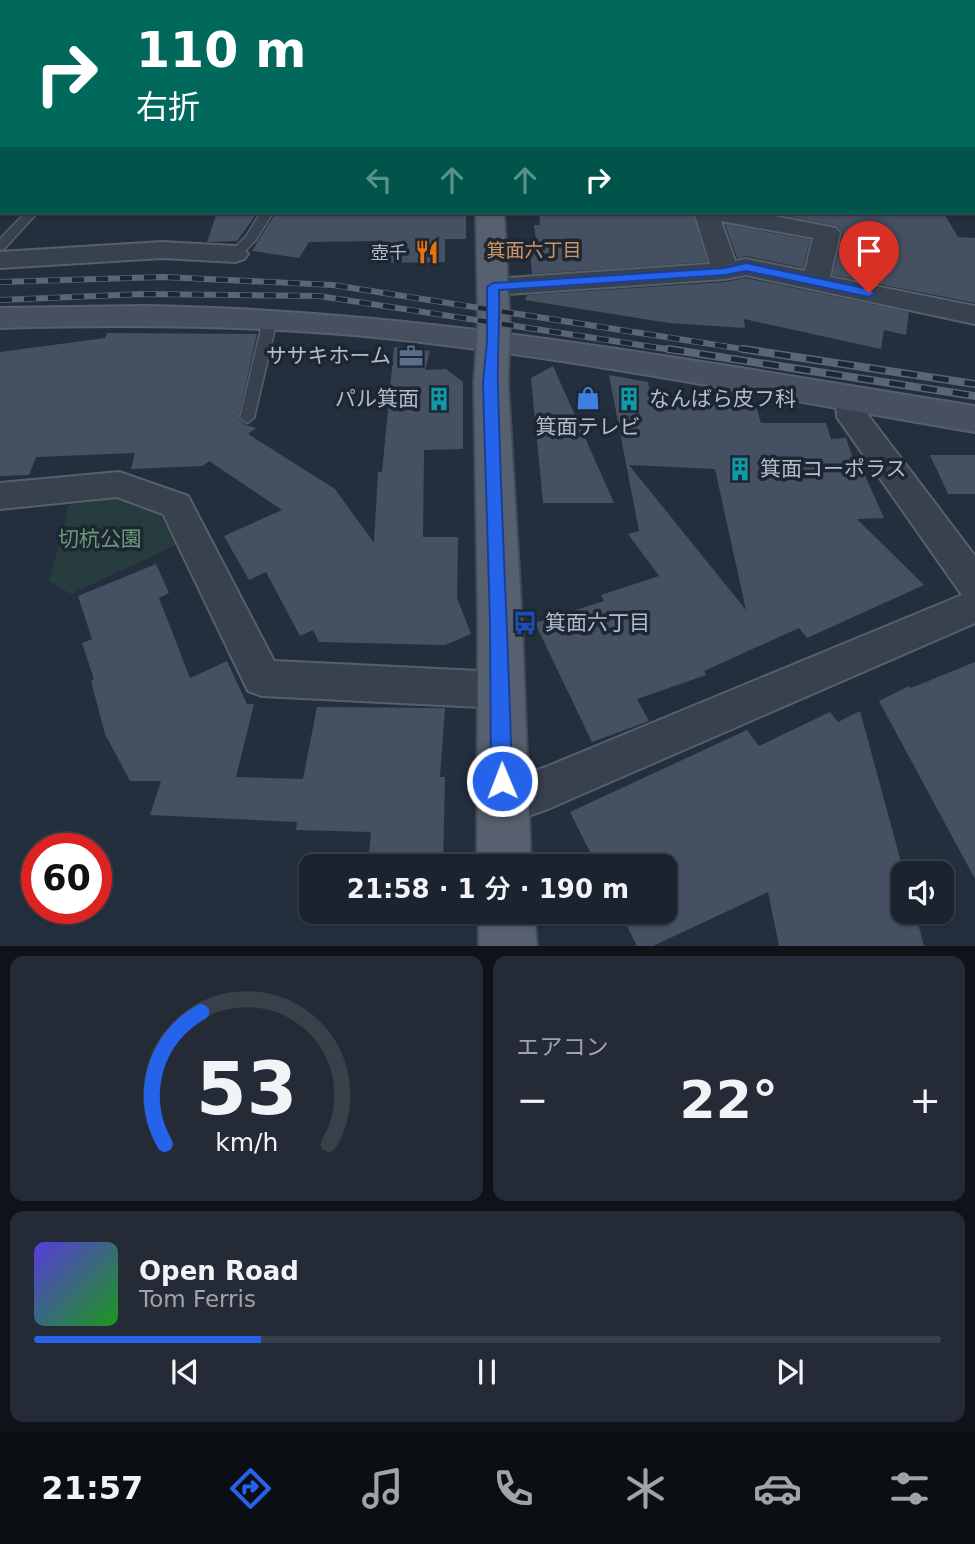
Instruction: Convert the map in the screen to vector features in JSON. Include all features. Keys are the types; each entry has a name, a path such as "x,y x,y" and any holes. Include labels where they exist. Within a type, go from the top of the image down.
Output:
{"main road":[{"path":"490,214 494,342 491,383 504,854"},
{"path":"507,924 508,946"}],"street":[{"path":"707,214 725,271"},
{"path":"724,214 827,233 816,282"},
{"path":"0,260 162,250 234,254"},
{"path":"493,287 725,271 746,267 975,315"},
{"path":"0,318 190,315 385,328 558,350 975,419"},
{"path":"851,400 853,417 975,584"},
{"path":"0,496 119,484 176,505 262,678 500,690"},
{"path":"502,803 548,788 975,606"}],"lane":[{"path":"0,246 30,214"},
{"path":"234,254 252,237 266,214"},
{"path":"247,418 270,320"}],"green space":[{"name":"切杭公園","path":"111,499 156,509 176,545 71,594 49,581 69,505"}],"building":[{"path":"216,214 257,214 237,241 207,242"},
{"path":"275,214 466,214 466,239 445,239 445,262 380,263 379,241 309,242 299,258 252,251"},
{"path":"539,214 693,214 707,262 532,274 529,241 536,241 534,225 540,225"},
{"path":"775,214 944,214 958,237 975,238 975,303 833,275 843,234 838,226"},
{"path":"725,224 810,240 803,268 747,256 737,258"},
{"path":"746,278 909,312 906,335 884,330 881,349 744,319 745,328 669,323 525,300 527,295 725,282"},
{"path":"107,333 257,334 238,419 245,425 256,428 248,434 335,489 374,543 378,472 382,472 394,347 430,351 425,370 446,369 463,382 463,449 424,450 423,537 458,537 457,598 471,634 445,645 319,642 313,630 300,636 266,572 249,580 224,536 282,510 209,461 203,466 131,469 135,453 36,457 29,475 0,476 0,352 105,338"},
{"path":"553,366 614,503 543,503 531,378"},
{"path":"609,375 648,382 652,403 755,403 761,423 826,423 831,439 846,438 857,470 862,469 884,518 857,519 924,585 807,638 799,628 704,671 706,675 637,699 649,721 592,742 535,623 604,601 601,595 659,576 628,534 639,531","holes":["629,465 715,469 746,610"]},
{"path":"930,455 975,455 975,494 948,494"},
{"path":"156,564 169,593 159,598 190,678 227,661 247,704 254,704 236,777 303,779 317,707 445,708 440,777 445,777 443,854 369,854 371,832 296,830 297,822 150,815 161,781 130,781 105,734 91,681 94,679 82,643 92,639 78,596"},
{"path":"975,662 975,879 879,701 909,686 911,688"},
{"path":"860,711 901,861 891,861 891,924 918,924 924,946 779,946 768,892 653,946 637,946 626,924 677,924 677,854 591,854 570,812 747,730 759,746 830,712 838,722"}],"railway":[{"path":"0,282 163,277 333,285 755,351"},
{"path":"0,300 143,294 319,296 679,351"},
{"path":"668,349 975,396"},
{"path":"743,349 975,384"}],"place":[{"name":"壺千","path":"427,252"},
{"name":"ササキホーム","path":"411,356"},
{"name":"箕面テレビ","path":"588,398"},
{"name":"パル箕面","path":"439,399"},
{"name":"なんばら皮フ科","path":"629,399"},
{"name":"箕面コーポラス","path":"740,469"},
{"name":"箕面六丁目","path":"525,623"}],"district":[{"name":"箕面六丁目","path":"534,250"}],"route":[{"path":"502,781 500,622 491,383 494,342 493,287 725,271 746,267 869,293"}]}
